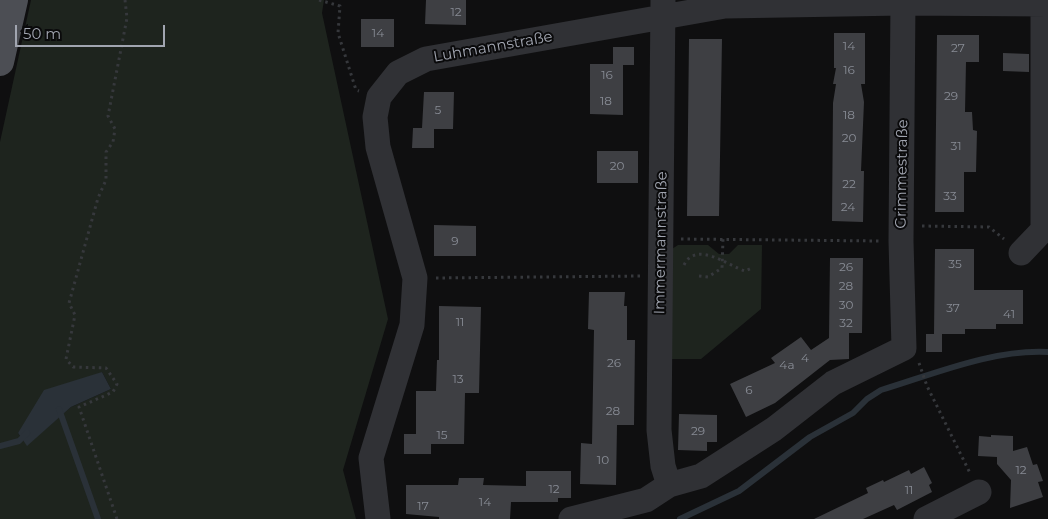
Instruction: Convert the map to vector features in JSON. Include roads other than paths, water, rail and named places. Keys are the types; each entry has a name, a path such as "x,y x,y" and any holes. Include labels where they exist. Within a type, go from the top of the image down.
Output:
{"main road":[{"path":"0,62 14,0"}],"street":[{"name":"Luhmannstraße","path":"378,519 371,458 412,325 415,278 378,147 375,117 378,100 398,73 426,59 663,8 903,2 1046,4"},
{"name":"Grimmestraße","path":"669,486 701,476 774,429 833,383 904,348 902,233 903,2"},
{"path":"1021,252 1043,230 1046,4"},
{"name":"Immermannstraße","path":"663,8 661,239 670,274 658,430 663,466 669,486"},
{"path":"571,519 646,500 669,486"},
{"path":"926,519 979,492"}],"waterway":[{"path":"680,519 739,491 810,437 853,413 867,399 881,390 985,358 1006,354 1048,352"},
{"path":"59,409 98,519"},
{"path":"0,446 19,441 27,433"}]}
